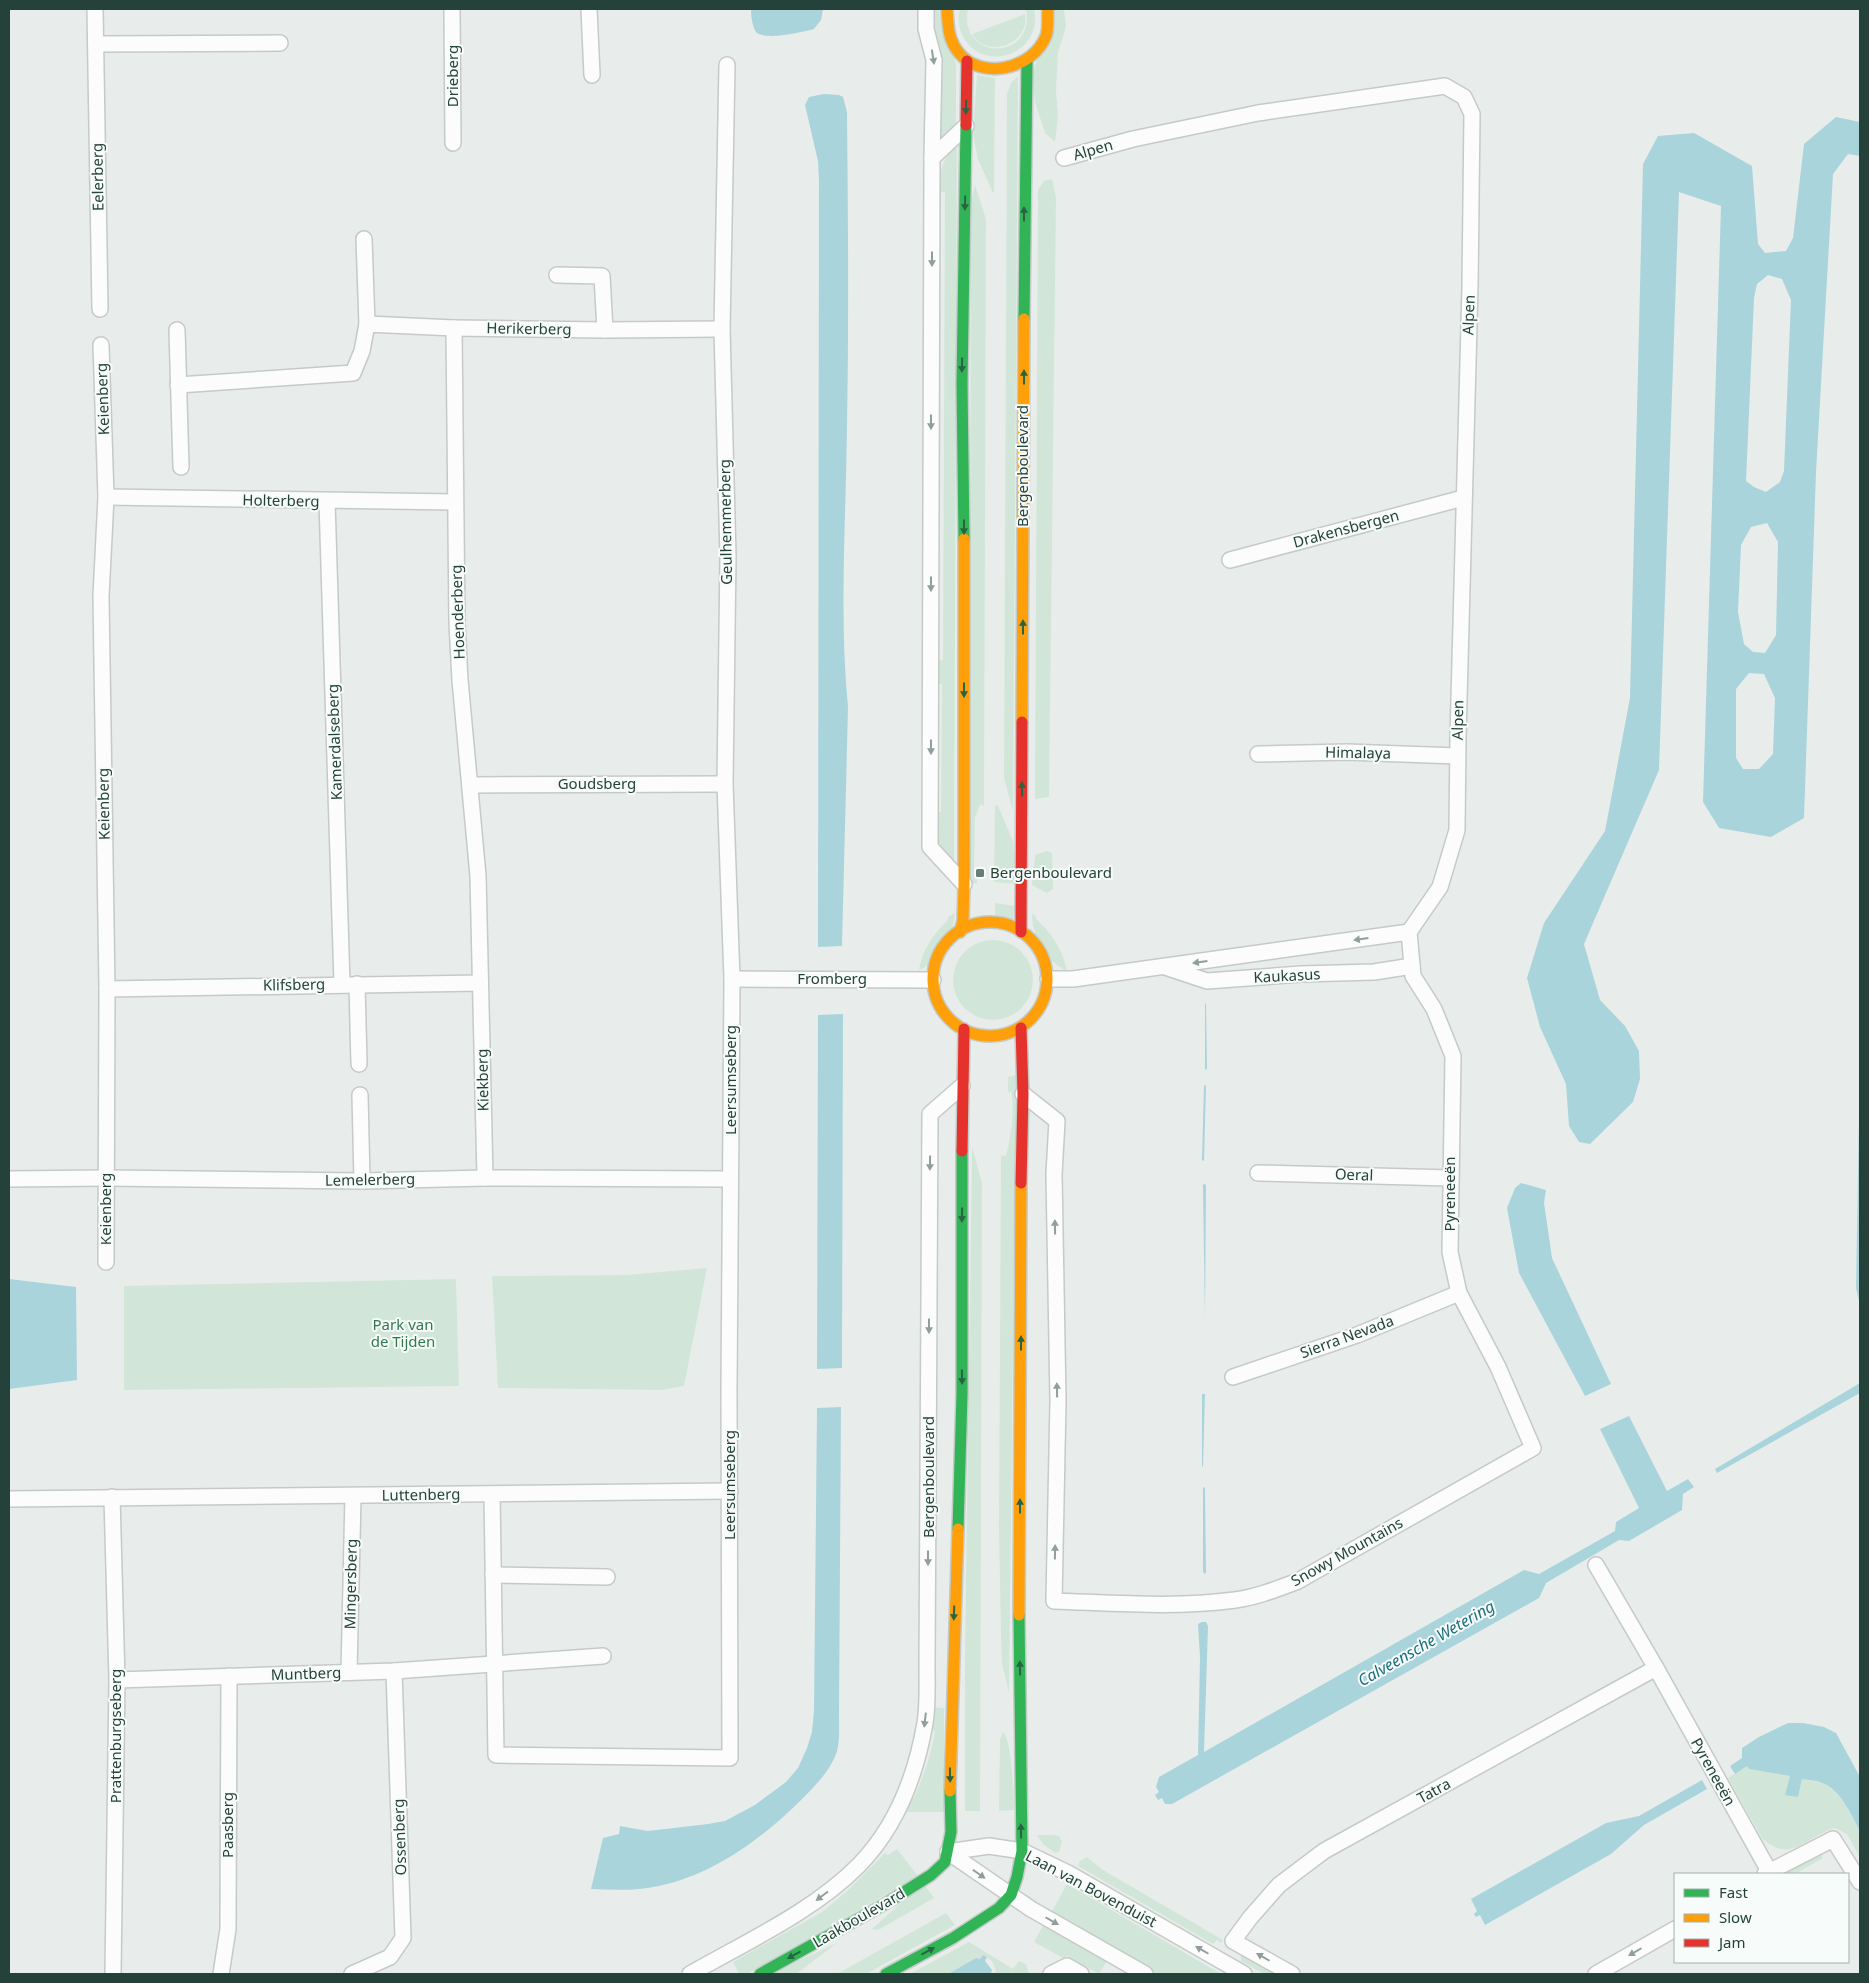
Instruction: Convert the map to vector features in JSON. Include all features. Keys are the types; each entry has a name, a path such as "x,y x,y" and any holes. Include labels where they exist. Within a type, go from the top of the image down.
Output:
{"main road":[{"path":"947,9 946,29 950,41 957,52 980,68 1001,70 1028,61 1042,44 1047,31 1048,9"},
{"path":"960,932 963,920 964,884 964,483 962,384 968,61"},
{"name":"Bergenboulevard","path":"1021,932 1025,152 1028,61"},
{"path":"985,923 1010,926 1021,932 1036,945 1044,962 1048,979 1044,999 1035,1015 1021,1028 1008,1034 981,1036 964,1029 949,1018 940,1006 935,994 933,980 936,961 945,944 960,932 972,926 985,923"},
{"path":"886,1974 976,1923 998,1908 1011,1895 1022,1851 1019,1596 1021,1140 1023,1094 1021,1028"},
{"name":"Bergenboulevard","path":"948,1852 951,1832 950,1763 962,1394 962,1086 964,1029"},
{"name":"Laakboulevard","path":"760,1974 885,1904 932,1875 945,1862 948,1852"}],"street":[{"name":"Eelerberg","path":"95,9 100,309"},
{"name":"Drieberg","path":"452,9 453,143"},
{"path":"589,9 592,75"},
{"path":"926,9 926,29 934,60 932,158 930,846 964,884"},
{"path":"96,44 280,43"},
{"name":"Geulhemmerberg","path":"727,65 722,329 728,556 725,784 732,979"},
{"name":"Alpen","path":"1064,158 1133,138 1258,113 1445,86 1464,97 1472,114 1470,287 1463,498 1457,830 1440,887 1409,932"},
{"path":"932,158 966,126"},
{"path":"178,385 353,373 362,351 367,324 364,239"},
{"path":"557,275 602,276 605,330"},
{"path":"367,324 454,328"},
{"name":"Herikerberg","path":"454,328 722,329"},
{"name":"Hoenderberg","path":"454,328 457,623 460,680 478,876 480,983"},
{"path":"177,330 181,466"},
{"name":"Keienberg","path":"101,345 106,497 101,596 107,989 106,1262"},
{"name":"Holterberg","path":"106,497 456,502"},
{"name":"Drakensbergen","path":"1230,560 1463,498"},
{"name":"Kamerdalseberg","path":"327,501 349,984 359,1064"},
{"name":"Himalaya","path":"1258,754 1348,752 1457,756"},
{"name":"Goudsberg","path":"470,785 725,784"},
{"name":"Pyreneeën","path":"1409,932 1413,976 1434,1009 1453,1056 1450,1252 1458,1293 1498,1367 1532,1448"},
{"name":"Kaukasus","path":"1048,979 1073,979 1409,932"},
{"name":"Kaukasus","path":"1163,967 1207,981 1301,974 1374,972 1412,966"},
{"name":"Fromberg","path":"732,979 933,980"},
{"name":"Leersumseberg","path":"495,1665 496,1755 730,1758 729,1380 732,979"},
{"name":"Klifsberg","path":"107,989 480,983"},
{"name":"Kiekberg","path":"480,983 485,1178"},
{"name":"Bergenboulevard","path":"690,1974 816,1901 859,1865 883,1834 904,1798 918,1758 926,1721 930,1114 962,1086"},
{"name":"Snowy Mountains","path":"1023,1094 1057,1121 1054,1174 1058,1401 1054,1601 1192,1604 1236,1600 1266,1593 1298,1581 1532,1448"},
{"path":"360,1095 362,1181"},
{"name":"Oeral","path":"1258,1173 1450,1178"},
{"name":"Lemelerberg","path":"9,1179 105,1178 362,1181 485,1178 730,1179"},
{"name":"Sierra Nevada","path":"1233,1377 1357,1335 1458,1293"},
{"name":"Luttenberg","path":"9,1499 730,1491"},
{"path":"492,1494 495,1665"},
{"name":"Mingersberg","path":"349,1672 353,1496"},
{"name":"Prattenburgseberg","path":"112,1497 117,1680 113,1974"},
{"name":"Pyreneeën","path":"1596,1566 1656,1668 1767,1873 1833,1839 1860,1882"},
{"path":"493,1575 607,1577"},
{"name":"Muntberg","path":"117,1680 394,1671 603,1656"},
{"name":"Tatra","path":"1292,1974 1233,1941 1250,1918 1280,1885 1324,1851 1656,1668"},
{"name":"Ossenberg","path":"352,1974 390,1956 404,1938 394,1671"},
{"name":"Paasberg","path":"221,1974 228,1929 229,1676"},
{"name":"Laan van Bovenduist","path":"948,1852 989,1846 1022,1851 1068,1873 1244,1974"},
{"path":"948,1852 1011,1895 1145,1974"},
{"path":"1596,1974 1674,1930"},
{"path":"1051,1974 1067,1966 1080,1974"}],"green space":[{"path":"932,9 938,9 956,64 956,126 941,139 940,138"},
{"path":"960,9 968,9 968,26 974,39 985,46 997,48 1009,46 1020,38 1026,26 1026,9 1034,9 1034,25 1029,39 1020,49 1008,55 981,54 970,46 961,32 959,26"},
{"path":"1056,9 1064,9 1066,26 1058,53 1056,90 1058,117 1055,142 1045,133 1035,102 1032,73"},
{"path":"1025,14 1025,25 1021,33 1015,40 1006,45 988,46 979,42 972,34"},
{"path":"977,75 995,78 993,193 978,159 973,134"},
{"path":"1018,76 1013,811 1004,778 1007,94 1011,83"},
{"path":"957,145 954,864 938,841 936,812 941,812 942,684 937,684 937,660 943,660 945,192 939,192 939,185 942,166 948,155"},
{"path":"1051,179 1056,199 1049,797 1035,799 1038,190 1044,181"},
{"path":"975,185 986,219 984,806 980,804 975,818 974,870 977,868 977,883 969,885 971,201"},
{"path":"996,805 1013,841 1017,884 994,882"},
{"path":"1047,851 1052,853 1053,889 1047,893 1032,885 1035,855"},
{"path":"995,903 1015,906 1013,921 995,920"},
{"path":"955,913 951,937 936,958 919,970 929,942 948,920 948,917"},
{"path":"1032,914 1036,916 1036,919 1056,942 1067,971 1059,967 1042,947 1035,931"},
{"path":"985,940 1001,940 1022,951 1033,972 1033,988 1022,1009 1001,1020 985,1020 971,1014 959,1002 953,988 953,972 959,958 971,946"},
{"path":"1016,1075 1009,1692 1002,1664 999,1529 1001,1155 1006,1156 1012,1124 1013,1107 1011,1091 1008,1093 1008,1077"},
{"path":"972,1147 982,1183 980,1811 965,1811 965,1654"},
{"path":"707,1268 684,1386 662,1390 498,1388 492,1276 627,1275"},
{"name":"Park van de Tijden","path":"456,1279 459,1386 124,1390 124,1286"},
{"path":"931,1707 944,1708 944,1812 902,1812 908,1796 914,1798 929,1757 935,1731 930,1730"},
{"path":"1003,1732 1009,1746 1014,1810 999,1811 1000,1740"},
{"path":"1747,1766 1750,1769 1790,1776 1798,1797 1802,1779 1824,1783 1844,1802 1860,1831 1860,1858 1847,1834 1835,1828 1790,1849 1772,1846 1762,1838 1728,1778"},
{"path":"1037,1835 1059,1836 1062,1842 1059,1852 1055,1853 1043,1844"},
{"path":"897,1849 918,1876 747,1974 739,1974 733,1962 822,1912 847,1891 885,1853 888,1855"},
{"path":"1821,1854 1823,1858 1797,1873 1786,1873"},
{"path":"1087,1857 1103,1870 1223,1940 1221,1943 1217,1940 1213,1944 1078,1866 1080,1861"},
{"path":"1067,1884 1221,1974 1157,1974 1051,1913"},
{"path":"925,1886 934,1898 880,1929 872,1929 910,1895"},
{"path":"946,1913 955,1925 866,1974 837,1974"},
{"path":"1044,1924 1109,1958 1099,1974 1067,1956 1063,1958 1034,1942"},
{"path":"969,1942 1013,1969 1019,1961 1026,1964 1029,1974 994,1974 996,1971 992,1961 983,1955 980,1959 976,1958 948,1974 910,1974"},
{"path":"837,1943 796,1974 769,1974"},
{"path":"1241,1953 1280,1974 1264,1974 1241,1961"}],"water":[{"path":"751,9 823,9 821,20 814,29 793,34 767,36 756,32"},
{"path":"824,94 843,97 847,112 848,348 843,602 848,707 842,946 818,947 819,181 818,161 805,105 809,97"},
{"path":"1836,117 1860,122 1860,156 1848,154 1833,174 1816,472 1804,818 1771,837 1719,828 1703,802 1721,206 1679,192 1659,770 1584,944 1600,1000 1625,1026 1639,1051 1640,1079 1633,1102 1590,1144 1579,1142 1569,1126 1566,1084 1540,1027 1527,978 1544,923 1605,831 1630,698 1643,164 1658,136 1694,133 1752,166 1758,244 1765,253 1786,251 1793,238 1804,144","holes":["1768,275 1782,279 1791,300 1784,471 1780,482 1766,492 1746,481 1754,298 1757,284","1767,523 1778,542 1776,635 1765,653 1753,652 1744,644 1738,612 1741,545 1751,527","1749,673 1764,674 1775,698 1773,754 1759,769 1743,769 1736,758 1736,689"]},
{"path":"1205,1004 1207,1069 1205,1070"},
{"path":"843,1014 842,1368 817,1369 818,1015"},
{"path":"1860,1059 1860,1305 1856,1288"},
{"path":"1204,1085 1206,1086 1204,1161 1202,1160"},
{"path":"1521,1183 1546,1190 1544,1203 1552,1258 1611,1384 1585,1396 1519,1273 1507,1208 1515,1188"},
{"path":"1203,1185 1206,1185 1205,1320"},
{"path":"9,1279 76,1287 77,1380 9,1389"},
{"path":"1860,1383 1860,1393 1717,1473 1715,1469"},
{"path":"1202,1394 1205,1394 1203,1467 1202,1466"},
{"path":"841,1407 839,1733 838,1747 834,1758 827,1771 817,1783 786,1814 754,1841 718,1864 679,1881 650,1888 591,1889 603,1838 619,1834 620,1826 648,1831 725,1821 755,1805 786,1782 798,1768 812,1732 814,1711 817,1408"},
{"name":"Calveensche Wetering","path":"1629,1416 1667,1491 1688,1479 1694,1487 1683,1494 1682,1510 1629,1541 1619,1540 1546,1583 1539,1598 1172,1804 1165,1804 1162,1798 1158,1800 1155,1795 1159,1792 1156,1787 1159,1777 1198,1755 1200,1657 1198,1624 1206,1622 1208,1626 1204,1752 1524,1570 1539,1574 1615,1531 1616,1522 1639,1508 1600,1429"},
{"path":"1205,1487 1205,1574 1203,1572 1203,1488"},
{"path":"1788,1723 1803,1723 1824,1727 1836,1733 1860,1777 1860,1831 1842,1799 1825,1784 1802,1779 1798,1797 1785,1795 1790,1776 1749,1769 1747,1766 1735,1774 1730,1766 1742,1758 1742,1748 1759,1737"},
{"path":"1702,1780 1707,1789 1644,1825 1611,1854 1485,1925 1480,1915 1476,1917 1474,1914 1477,1911 1471,1899 1606,1823 1639,1816"},
{"path":"983,1955 987,1957 985,1961 992,1970 991,1974 948,1974 976,1958 980,1959"}],"traffic: fast":[{"path":"1024,319 1027,61"},
{"path":"964,539 962,384 966,125"},
{"path":"958,1529 962,1394 962,1151"},
{"path":"886,1974 953,1938 999,1908 1011,1895 1022,1851 1019,1615"},
{"path":"760,1974 885,1904 931,1875 945,1862 951,1832 950,1791"}],"traffic: slow":[{"path":"947,9 948,27 955,48 969,62 980,67 993,69 1019,63 1030,57 1046,36 1048,9"},
{"path":"1022,722 1024,319"},
{"path":"960,932 963,920 964,884 964,539"},
{"path":"990,922 1012,927 1030,939 1042,957 1047,979 1042,1001 1030,1019 1012,1031 990,1036 968,1031 950,1019 938,1001 933,979 938,957 950,939 968,927 990,922"},
{"path":"1019,1615 1021,1183"},
{"path":"950,1791 958,1529"}],"traffic: jam":[{"path":"966,125 967,61"},
{"path":"1021,932 1022,722"},
{"path":"1021,1028 1023,1094 1021,1183"},
{"path":"962,1151 964,1029"}],"place":[{"name":"Bergenboulevard","path":"980,873"}]}
